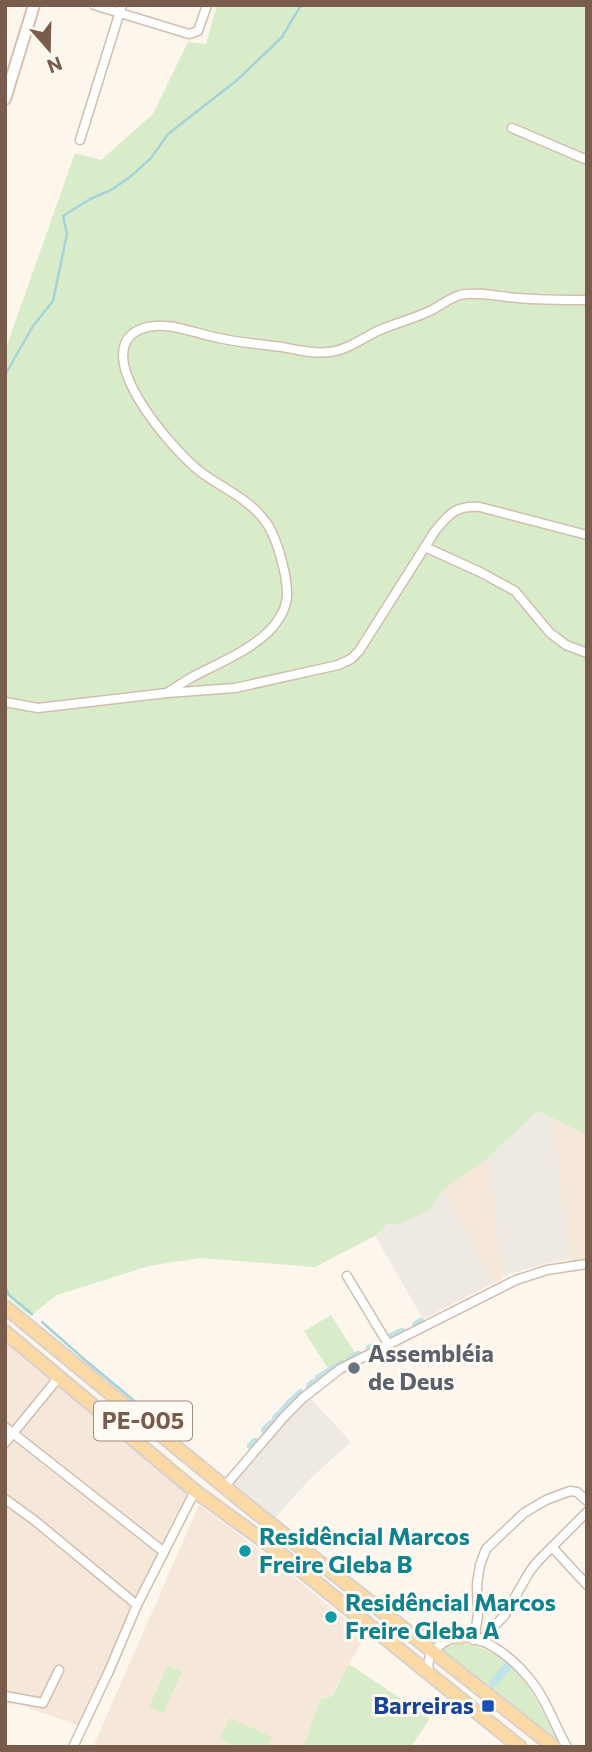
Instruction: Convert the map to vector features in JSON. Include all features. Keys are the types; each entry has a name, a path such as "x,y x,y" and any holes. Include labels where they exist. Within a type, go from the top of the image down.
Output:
{"main road":[{"name":"PE-005","path":"5,1307 112,1396 554,1747"},
{"name":"PE-005","path":"5,1332 195,1491 276,1550 520,1747"},
{"path":"410,1634 460,1637"}],"street":[{"path":"5,99 34,5"},
{"path":"94,5 120,10 186,34 194,34 200,26 206,5"},
{"path":"80,140 120,10"},
{"path":"512,128 587,160"},
{"path":"167,693 238,654 270,630 286,605 286,587 277,545 267,523 256,510 202,473 176,450 144,408 124,371 122,353 127,338 141,329 161,326 220,339 332,352 426,313 460,295 587,300"},
{"path":"5,702 38,708 235,688 338,665 359,652 447,516 471,506 587,535"},
{"path":"425,547 515,591 550,633 566,645 587,653"},
{"path":"225,1486 284,1417 340,1369 516,1280 547,1270 587,1264"},
{"path":"347,1276 388,1344"},
{"path":"5,1443 59,1377"},
{"path":"5,1427 164,1552"},
{"path":"73,1747 137,1605 195,1491"},
{"path":"477,1640 478,1574 486,1549 524,1513 546,1500 570,1491 577,1492 587,1501"},
{"path":"5,1499 137,1605"},
{"path":"477,1640 504,1616 530,1571 587,1512"},
{"path":"552,1547 587,1585"},
{"path":"429,1675 428,1663 433,1651 447,1641 460,1637 477,1640 498,1650 521,1670 538,1691 567,1747"},
{"path":"5,1696 43,1703 59,1670"}],"shaded area":[{"path":"538,1111 552,1118 569,1259 503,1276 488,1158"},
{"path":"552,1118 587,1135 587,1260 569,1262"},
{"path":"488,1158 503,1276 502,1280 493,1283 443,1190"},
{"path":"443,1190 493,1283 423,1319 375,1236 390,1223 430,1210"},
{"path":"5,1324 198,1486 134,1610 85,1728 21,1705 5,1704 5,1449 11,1441 5,1436"},
{"path":"311,1399 351,1442 311,1478 272,1521 230,1487 284,1424"},
{"path":"199,1505 274,1564 281,1566 365,1636 331,1696 320,1700 303,1747 93,1747"}],"green space":[{"path":"217,5 587,5 587,1135 538,1111 488,1158 443,1190 430,1210 397,1225 389,1223 375,1236 315,1267 200,1258 149,1266 57,1295 30,1316 5,1294 5,351 75,153 101,160 153,114 188,42 206,44"},
{"path":"331,1315 355,1353 329,1370 304,1331"},
{"path":"463,1643 482,1648 511,1666 532,1692 557,1742 442,1651 446,1647"},
{"path":"349,1664 430,1718 411,1747 303,1747 320,1700 332,1696"},
{"path":"168,1665 182,1672 163,1713 149,1707"},
{"path":"230,1718 272,1737 267,1747 237,1747 220,1739"}],"waterway":[{"path":"5,375 33,326 53,301 67,234 63,216 130,177 151,158 168,134 236,81 282,37 301,5"},
{"path":"5,749 5,760"},
{"path":"5,1286 9,1295 32,1314"},
{"path":"42,1322 178,1437"},
{"path":"416,1325 421,1322"},
{"path":"389,1338 402,1332"},
{"path":"370,1348 374,1346"},
{"path":"350,1359 358,1355"},
{"path":"319,1378 342,1364"},
{"path":"310,1386 313,1383"},
{"path":"291,1402 301,1393"},
{"path":"283,1411 289,1404"},
{"path":"276,1418 279,1415"},
{"path":"265,1430 271,1424"},
{"path":"251,1446 255,1442"},
{"path":"493,1683 508,1666"}],"place":[{"name":"Assembléia de Deus","path":"354,1368"},
{"name":"Residêncial Marcos Freire Gleba B","path":"245,1551"},
{"name":"Residêncial Marcos Freire Gleba A","path":"331,1617"},
{"name":"Barreiras","path":"488,1706"}]}
